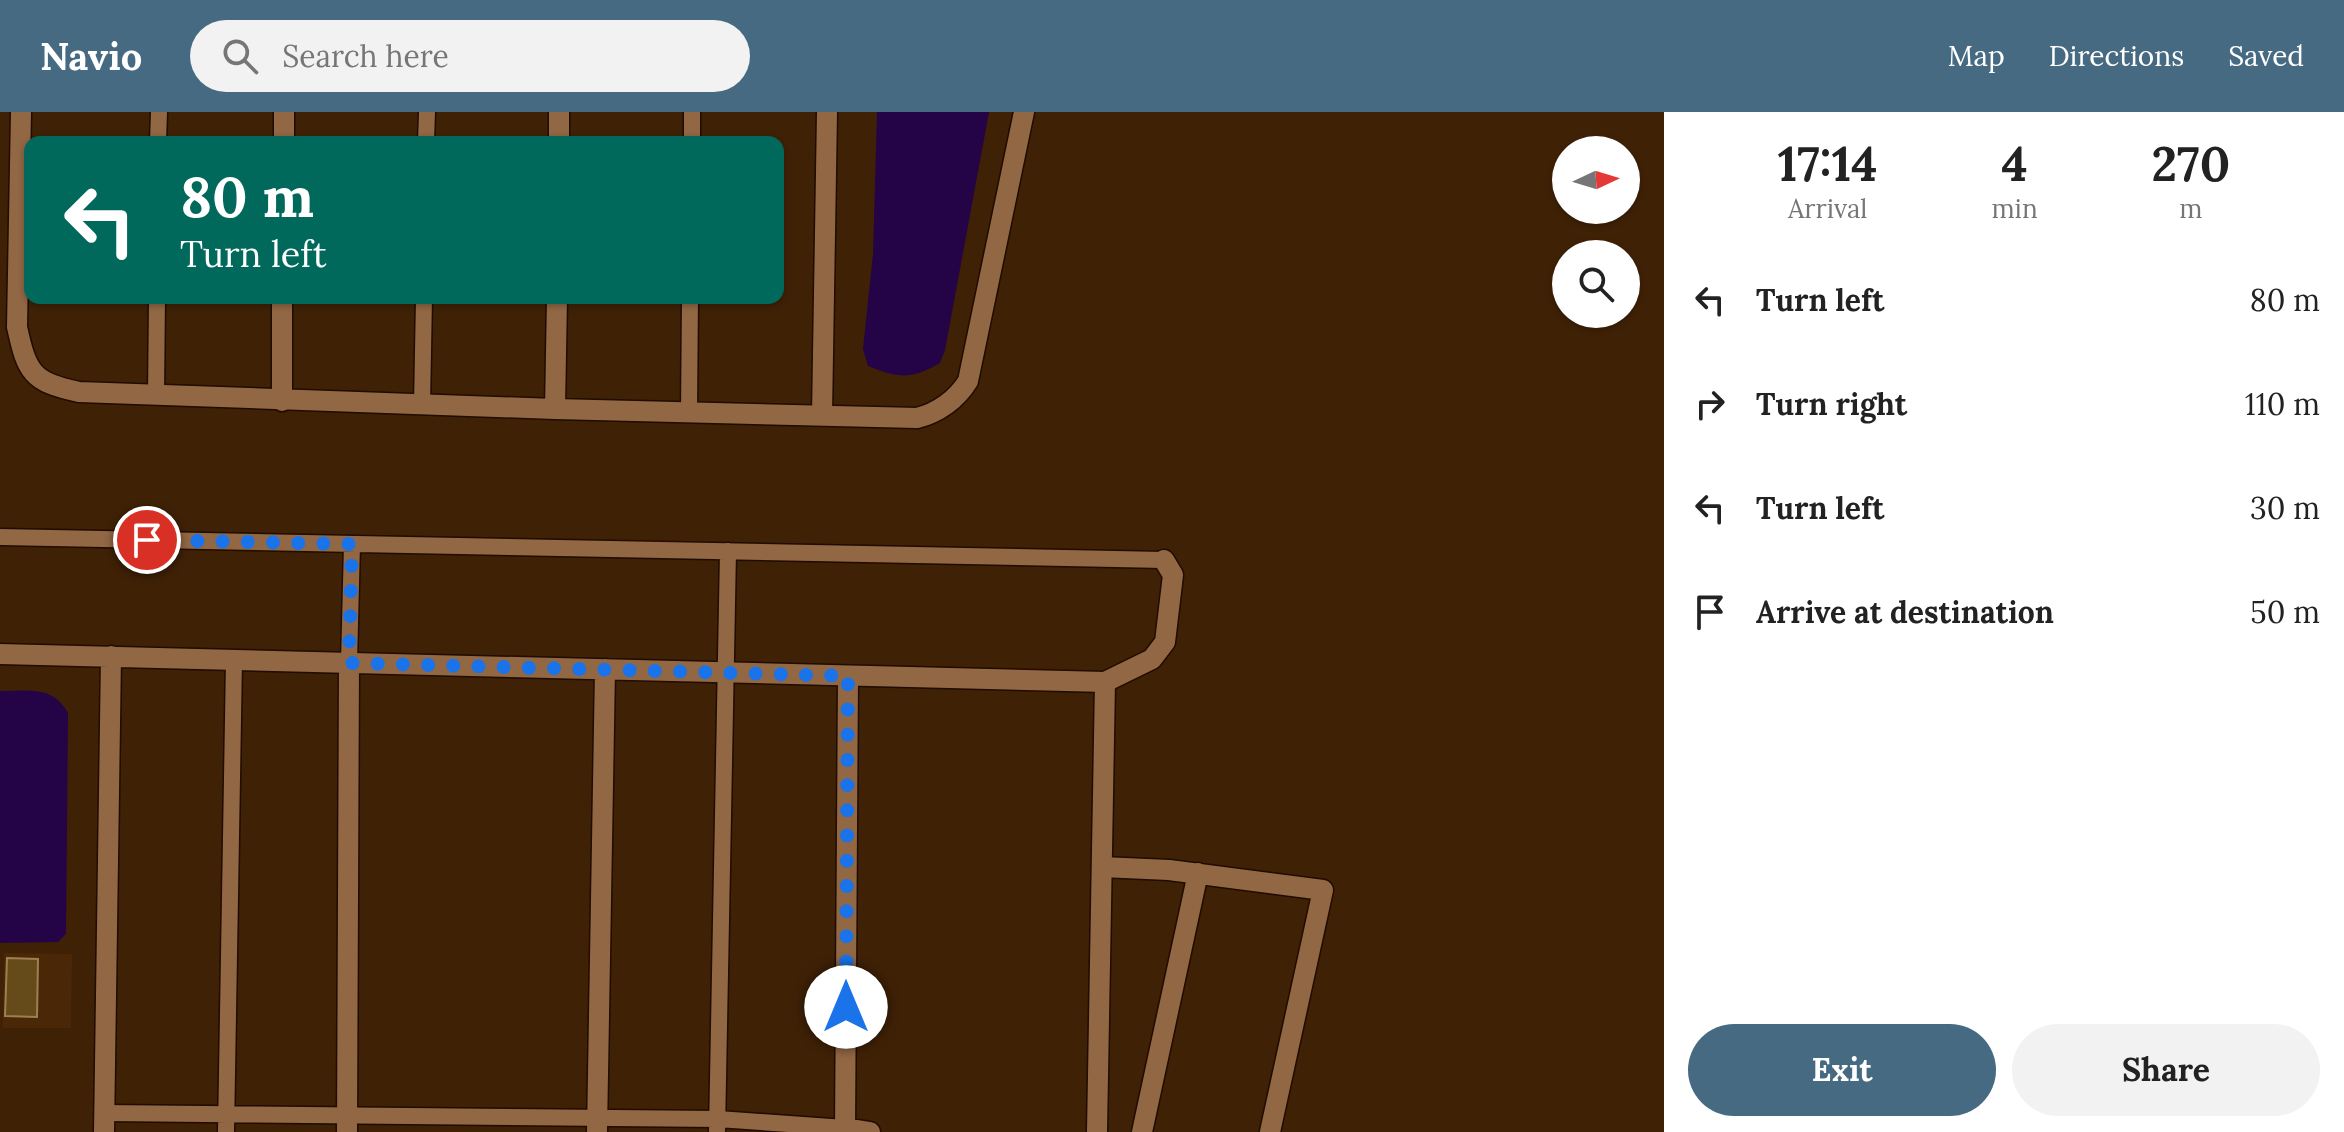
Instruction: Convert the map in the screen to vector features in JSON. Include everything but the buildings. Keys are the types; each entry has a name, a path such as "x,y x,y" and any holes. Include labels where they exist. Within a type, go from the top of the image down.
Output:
{"street":[{"path":"21,112 17,327 26,362 35,376 48,384 79,392 282,401 917,418 938,410 961,393 968,381 1024,112"},
{"path":"284,112 284,136"},
{"path":"559,112 559,136"},
{"path":"822,415 827,112"},
{"path":"282,304 282,401"},
{"path":"555,409 557,304"},
{"path":"0,654 1105,682 1152,659 1165,642 1173,575 1164,560"},
{"path":"104,1123 111,656"},
{"path":"347,1124 349,663"},
{"path":"598,1125 605,669"},
{"path":"848,676 845,1130 870,1132"},
{"path":"1097,1132 1105,682"},
{"path":"1102,867 1198,873 1323,890 1270,1132"},
{"path":"1142,1132 1198,873"}],"lane":[{"path":"158,136 159,112"},
{"path":"426,136 427,112"},
{"path":"692,112 692,136"},
{"path":"156,395 157,304"},
{"path":"422,405 424,304"},
{"path":"689,412 690,304"},
{"path":"0,537 1164,560"},
{"path":"349,663 352,544"},
{"path":"718,1126 728,551"},
{"path":"226,1132 234,660"},
{"path":"104,1123 226,1114 347,1124 718,1126 845,1130"}],"shaded area":[{"path":"877,112 989,112 945,350 940,363 912,375 896,375 868,366 863,349 873,254"},
{"path":"0,691 47,694 62,704 68,713 66,934 58,942 0,943"},
{"path":"4,953 72,954 71,1028 3,1028"}],"route":[{"path":"147,540 352,544 349,663 848,676 846,1007"}]}
